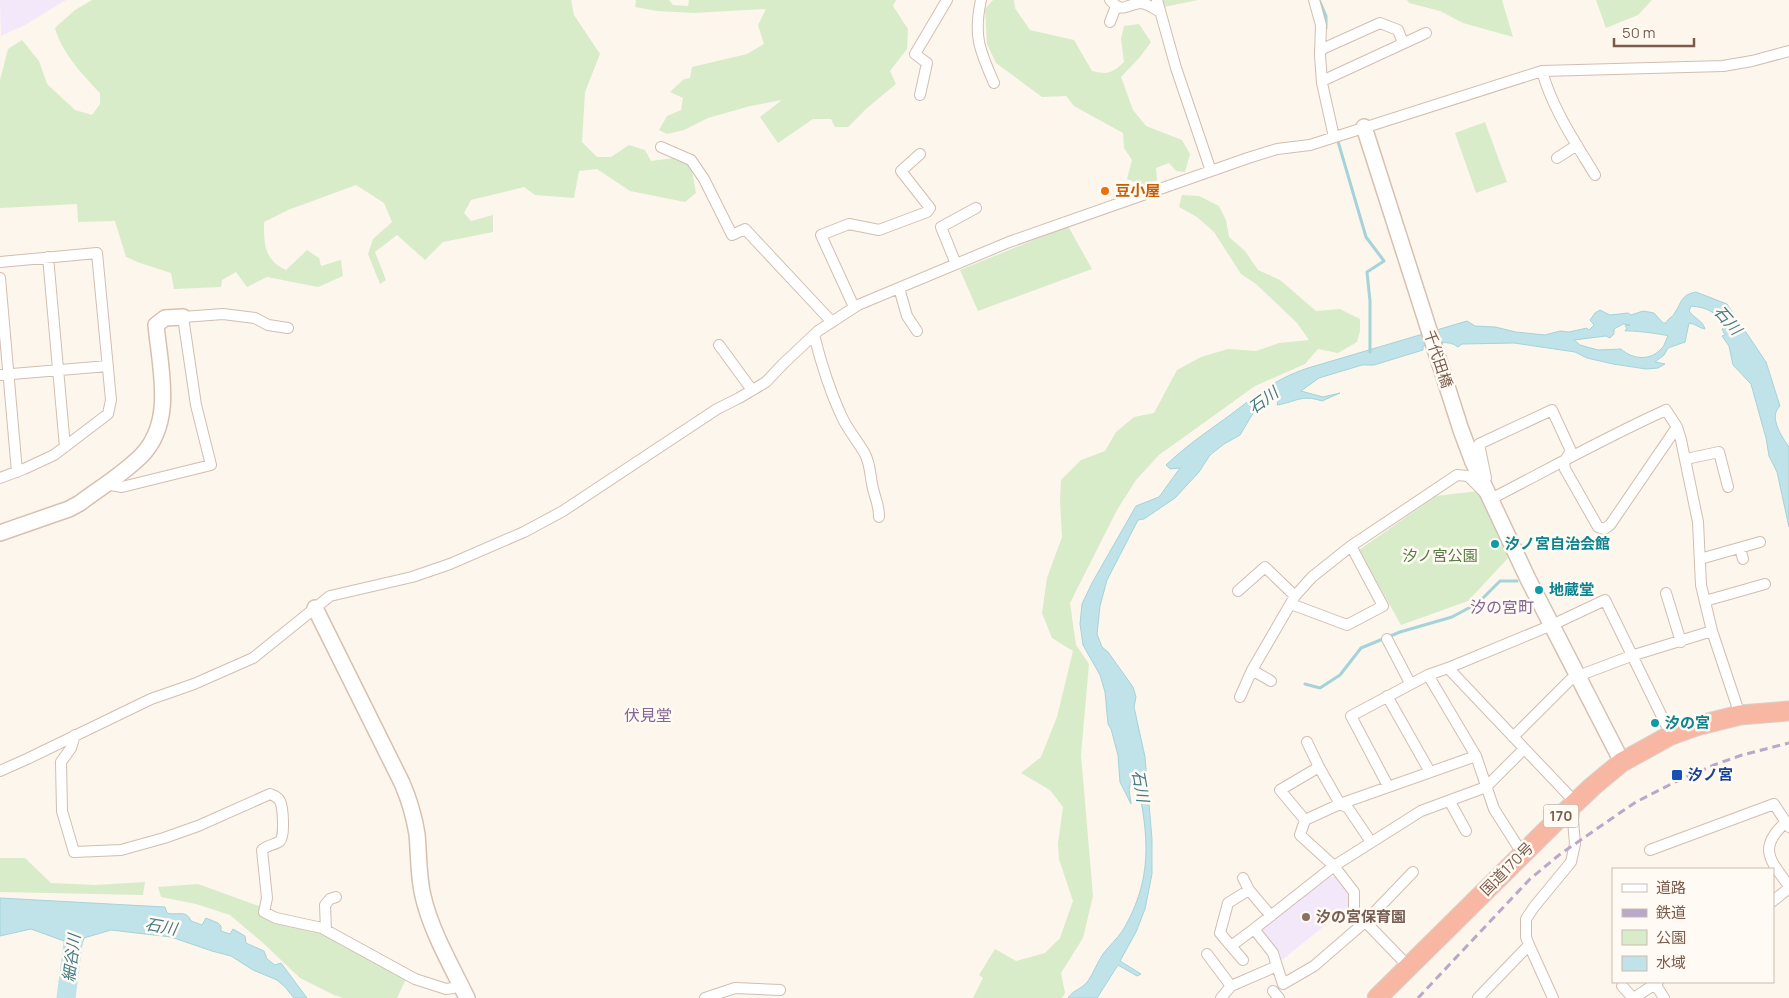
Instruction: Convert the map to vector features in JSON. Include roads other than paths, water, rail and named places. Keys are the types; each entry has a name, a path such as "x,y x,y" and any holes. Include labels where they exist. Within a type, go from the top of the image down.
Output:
{"highway":[{"name":"国道170号","path":"1377,998 1575,802 1622,762 1671,735 1696,726 1740,716 1789,711"}],"street":[{"path":"920,95 927,63 915,54 947,0"},
{"path":"981,0 976,33 994,84"},
{"path":"1110,0 1118,8"},
{"path":"1157,0 1211,171"},
{"path":"1314,0 1321,25 1322,81 1334,137"},
{"path":"1110,22 1115,9 1118,8 1141,3 1159,11"},
{"path":"1320,50 1380,23 1398,30 1404,43"},
{"path":"1322,81 1426,33"},
{"path":"0,771 151,699 194,684 253,658 266,650 330,596 412,577 450,564 524,532 563,511 718,409 766,382 814,335 854,307 956,264 1075,218 1277,149 1310,145 1542,70 1736,65 1789,51"},
{"path":"1542,70 1549,90 1577,145 1595,175"},
{"name":"千代田橋","path":"1364,127 1461,430 1473,462 1528,579 1622,762"},
{"path":"1557,158 1577,145"},
{"path":"661,148 691,160 704,179 732,235 745,229 832,322"},
{"path":"854,307 821,235 849,224 879,230 927,212 930,208 901,171 920,154"},
{"path":"956,264 941,227 976,208"},
{"path":"0,262 97,253 111,400 108,414 65,446 39,463 0,478"},
{"path":"48,258 65,446"},
{"path":"0,278 4,375 17,472"},
{"path":"898,288 907,316 916,330"},
{"path":"0,533 69,509 142,455 157,431 162,415 163,394 156,325 164,318 223,314 255,318 268,325 288,328"},
{"path":"104,484 122,487 211,465 196,405 183,317"},
{"path":"814,335 822,368 841,415 850,433 865,455 870,468 872,485 879,504 879,517"},
{"path":"719,344 752,390"},
{"path":"4,375 108,366"},
{"path":"1488,494 1479,444 1552,410 1570,452 1564,462 1565,469 1598,527 1604,529 1610,525 1677,427"},
{"path":"1488,494 1564,462 1613,434 1666,410 1677,427 1686,459 1698,522 1701,585 1712,631 1740,716"},
{"path":"1686,459 1719,452 1723,481"},
{"path":"1240,696 1252,670 1293,600 1312,578 1352,546 1457,475 1468,476 1488,494"},
{"path":"1700,559 1760,542"},
{"path":"1238,591 1265,567 1293,600 1348,625 1383,606 1352,546"},
{"path":"1740,548 1743,559"},
{"path":"1705,601 1765,584"},
{"path":"1744,590 1746,601"},
{"path":"1666,593 1681,642"},
{"path":"1388,786 1351,716 1410,683 1552,625 1605,600 1671,735"},
{"path":"315,608 402,782 411,806 417,834 418,862 423,896 432,922 464,991"},
{"path":"1513,737 1570,680 1631,656 1712,631"},
{"path":"1387,639 1410,683"},
{"path":"1448,668 1575,802 1573,820 1575,844 1571,862 1526,919 1526,938 1553,998"},
{"path":"1252,670 1271,681"},
{"path":"1428,675 1476,756 1494,809 1522,854"},
{"path":"1387,696 1430,772"},
{"path":"75,735 71,748 61,762 62,811 74,852 121,850 164,838 198,826 270,794 277,797 281,803 283,835 280,840 262,850 267,898 264,912 276,918 326,930 414,979 446,989 453,988 464,991"},
{"path":"1307,742 1340,804 1348,808 1371,842"},
{"path":"1231,946 1334,866 1371,842 1422,811 1486,787 1524,749"},
{"path":"1409,967 1354,910 1354,892 1334,866 1300,835 1305,820 1340,804 1476,756"},
{"path":"1305,820 1280,790 1319,767"},
{"path":"1450,802 1466,832"},
{"path":"1650,850 1774,804 1787,825 1772,838 1769,850 1774,865 1789,887 1774,900"},
{"path":"1254,929 1273,954 1284,984 1314,966 1365,922 1413,872"},
{"path":"1243,878 1249,890 1271,916"},
{"path":"1243,960 1220,933 1228,903 1249,890"},
{"path":"326,930 325,905 330,899 336,897"},
{"path":"1478,998 1529,945"},
{"path":"1207,954 1231,986"},
{"path":"1221,998 1231,986 1277,966"},
{"path":"1622,986 1634,998 1656,983 1664,998"},
{"path":"705,998 735,988 780,990"}],"water":[{"name":"石川","path":"1696,292 1727,304 1766,362 1780,406 1775,416 1777,427 1789,447 1789,527 1777,472 1769,456 1751,384 1733,365 1729,346 1722,336 1725,335 1722,329 1726,326 1711,312 1703,308 1691,306 1689,311 1705,329 1689,323 1685,342 1668,348 1664,355 1655,362 1665,364 1658,368 1646,369 1613,364 1587,358 1575,352 1514,343 1462,344 1458,347 1450,343 1441,343 1423,346 1423,350 1374,365 1362,365 1319,378 1301,391 1323,397 1340,393 1322,401 1304,398 1277,405 1279,398 1259,408 1252,415 1240,435 1210,455 1199,472 1175,498 1144,519 1138,520 1107,580 1100,606 1097,634 1102,647 1108,652 1133,687 1136,697 1134,707 1145,757 1152,839 1152,874 1145,909 1136,932 1120,961 1141,974 1137,976 1118,965 1097,998 1068,998 1088,981 1103,954 1123,930 1140,893 1146,857 1144,821 1137,781 1132,779 1129,789 1131,804 1120,782 1118,755 1108,724 1105,692 1100,675 1083,645 1080,624 1082,604 1136,506 1159,497 1180,468 1170,469 1166,465 1195,440 1265,389 1284,378 1308,368 1467,321 1475,326 1495,327 1516,332 1545,335 1560,331 1569,332 1587,328 1589,330 1594,325 1590,320 1600,310 1610,315 1628,313 1631,315 1643,311 1654,313 1663,323 1666,323 1684,297","holes":["1623,324 1630,325 1625,326 1627,328 1625,331 1668,336 1663,347 1653,355 1642,358 1626,353 1621,349 1598,350 1580,345 1574,340 1606,336 1610,338 1614,334 1614,329"]},
{"name":"石川","path":"0,898 165,907 167,913 187,915 191,921 202,925 206,918 218,923 221,926 221,931 230,934 233,929 245,936 246,943 264,951 267,959 275,965 281,963 307,998 294,998 277,980 253,970 231,956 171,937 111,930 84,938 77,961 68,961 64,941 31,929 0,936"}],"waterway":[{"path":"1319,0 1326,16 1326,28"},
{"path":"1337,138 1366,237 1384,261 1367,272 1370,301 1370,352"},
{"path":"1305,684 1320,688 1340,675 1361,648 1400,632 1452,617 1478,603 1500,581 1517,581"},
{"name":"細谷川","path":"66,998 74,935"}],"railway":[{"path":"1418,998 1530,879 1559,855 1611,819 1636,802 1714,765 1742,755 1789,743"}],"place":[{"name":"豆小屋","path":"1105,191"},
{"name":"汐ノ宮自治会館","path":"1495,544"},
{"name":"地蔵堂","path":"1539,590"},
{"name":"汐の宮","path":"1655,723"},
{"name":"汐ノ宮","path":"1677,775"},
{"name":"汐の宮保育園","path":"1306,917"}],"district":[{"name":"汐の宮町","path":"1502,607"},
{"name":"伏見堂","path":"648,715"}],"park label":[{"name":"汐ノ宮公園","path":"1440,556"}]}
